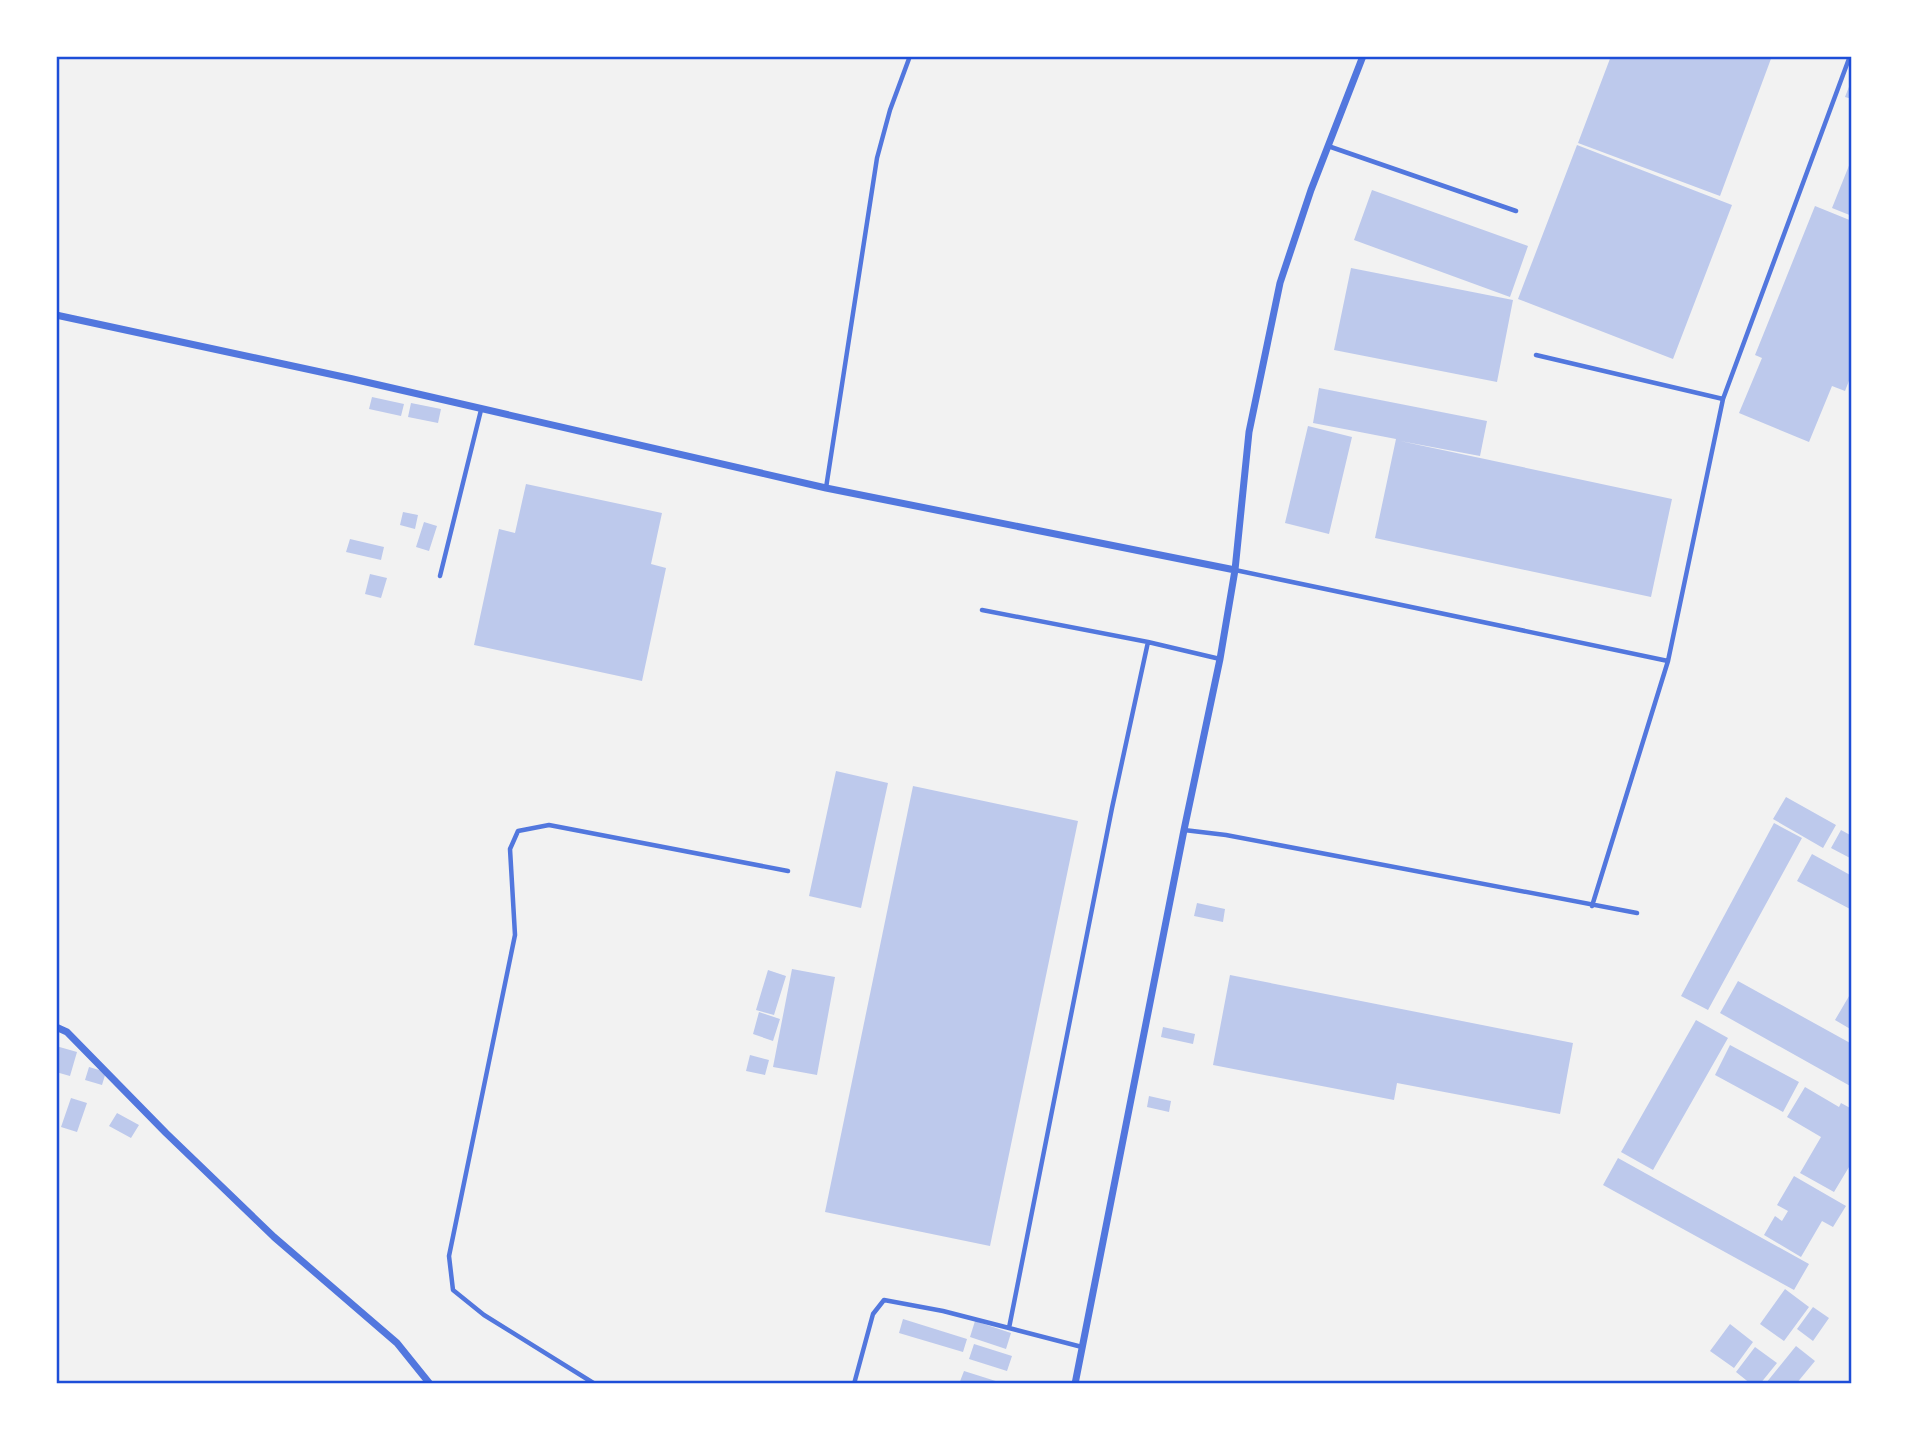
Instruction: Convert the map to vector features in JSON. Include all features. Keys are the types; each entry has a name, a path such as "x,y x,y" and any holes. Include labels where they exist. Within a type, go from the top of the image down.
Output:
{"street":[{"path":"1075,1384 1220,659 1235,570 1249,432 1277,297 1311,190 1363,56"},
{"path":"56,316 353,379 825,488 1235,570"},
{"path":"56,1027 67,1032 166,1133 274,1237 397,1343 430,1384"}],"lane":[{"path":"825,488 877,158 910,56"},
{"path":"1592,906 1668,661 1723,399 1850,56"},
{"path":"1328,146 1516,211"},
{"path":"1536,355 1723,399"},
{"path":"440,576 481,410"},
{"path":"1235,570 1668,661"},
{"path":"982,610 1148,642 1220,659"},
{"path":"1009,1328 1112,808 1148,642"},
{"path":"595,1384 484,1315 453,1290 449,1256 515,935 510,849 518,831 549,825 788,871"},
{"path":"1184,830 1226,835 1637,913"},
{"path":"855,1384 873,1314 884,1300 943,1311 1082,1348"}],"building":[{"path":"1611,56 1772,56 1720,196 1578,143"},
{"path":"1852,79 1852,99 1845,97"},
{"path":"1577,145 1732,205 1673,359 1518,299"},
{"path":"1852,158 1852,216 1832,208"},
{"path":"1372,190 1528,246 1510,297 1354,240"},
{"path":"1815,206 1852,221 1852,373 1845,391 1832,386 1809,442 1739,413 1762,358 1755,355"},
{"path":"1351,268 1513,300 1497,382 1334,350"},
{"path":"1319,388 1487,421 1480,456 1400,441 1672,499 1651,597 1375,538 1396,439 1313,423"},
{"path":"372,397 404,404 401,416 369,409"},
{"path":"411,403 441,409 438,423 408,417"},
{"path":"1308,426 1352,437 1329,534 1285,523"},
{"path":"526,484 662,513 651,564 666,568 642,681 474,645 499,529 515,533"},
{"path":"403,512 418,515 415,529 400,525"},
{"path":"424,522 437,526 429,551 416,547"},
{"path":"350,539 384,547 381,560 346,552"},
{"path":"370,574 387,578 381,598 365,594"},
{"path":"836,771 888,783 861,908 809,896"},
{"path":"913,786 1078,821 990,1246 825,1212"},
{"path":"1786,797 1836,825 1823,848 1773,819"},
{"path":"1774,823 1802,838 1708,1010 1681,996"},
{"path":"1841,830 1852,836 1850,858 1831,848"},
{"path":"1812,854 1852,876 1850,909 1797,881"},
{"path":"1197,903 1225,909 1223,922 1194,916"},
{"path":"792,969 835,977 817,1075 773,1067"},
{"path":"768,970 786,976 774,1015 756,1010"},
{"path":"1230,975 1573,1043 1560,1114 1397,1083 1394,1100 1213,1065"},
{"path":"1738,981 1852,1044 1852,1087 1720,1013"},
{"path":"1852,991 1852,1030 1835,1020"},
{"path":"759,1012 780,1019 773,1041 753,1034"},
{"path":"1696,1020 1728,1038 1653,1170 1621,1152"},
{"path":"1163,1027 1195,1034 1193,1044 1161,1037"},
{"path":"1730,1045 1799,1082 1783,1112 1715,1075"},
{"path":"56,1046 77,1052 70,1076 56,1072"},
{"path":"750,1055 769,1060 765,1075 746,1071"},
{"path":"89,1067 106,1072 102,1085 85,1080"},
{"path":"1805,1087 1839,1107 1841,1103 1852,1109 1852,1162 1834,1192 1800,1173 1821,1137 1787,1117"},
{"path":"1149,1096 1171,1101 1169,1112 1147,1107"},
{"path":"71,1098 87,1103 77,1132 61,1127"},
{"path":"117,1113 139,1125 131,1138 109,1126"},
{"path":"1618,1158 1809,1264 1794,1290 1603,1185"},
{"path":"1794,1176 1846,1206 1833,1227 1822,1221 1801,1257 1764,1235 1775,1216 1782,1221 1788,1211 1777,1205"},
{"path":"1785,1289 1809,1307 1784,1341 1760,1324"},
{"path":"1813,1307 1829,1318 1813,1341 1797,1329"},
{"path":"903,1319 967,1339 963,1352 899,1333"},
{"path":"975,1321 1011,1333 1006,1349 970,1337"},
{"path":"1730,1324 1753,1342 1734,1368 1710,1351"},
{"path":"974,1344 1012,1356 1007,1371 969,1359"},
{"path":"1796,1346 1815,1361 1796,1384 1766,1383"},
{"path":"1755,1347 1777,1363 1760,1384 1751,1384 1736,1372"},
{"path":"964,1371 1002,1383 1002,1384 959,1384"}]}
